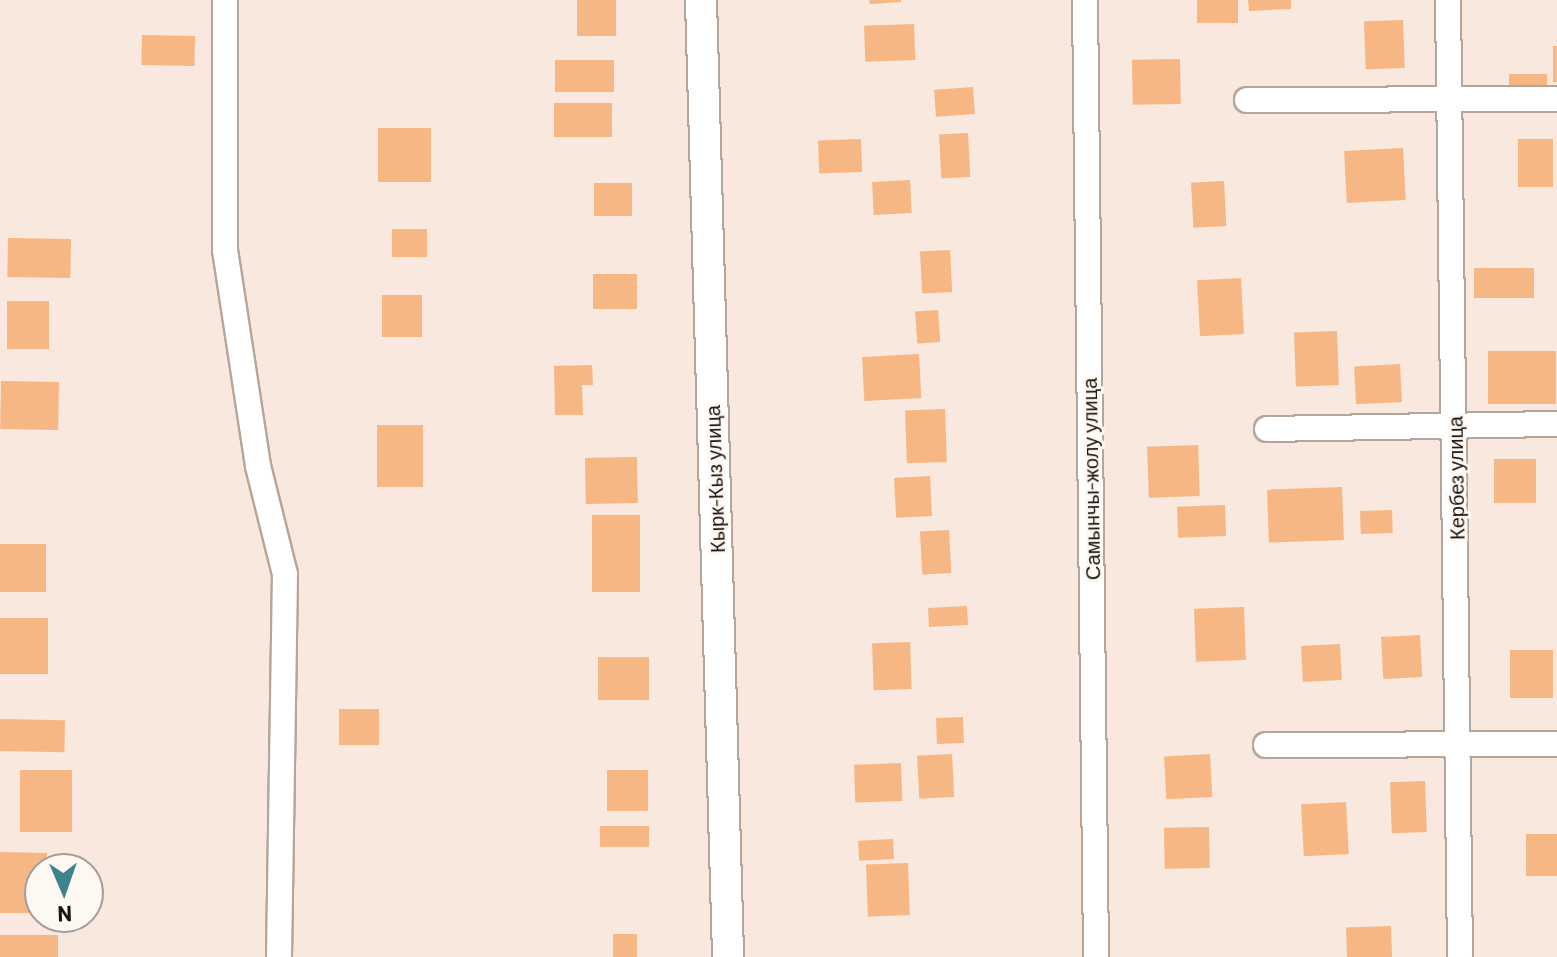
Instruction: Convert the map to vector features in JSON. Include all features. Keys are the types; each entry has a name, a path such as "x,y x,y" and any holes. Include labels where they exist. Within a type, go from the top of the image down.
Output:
{"street":[{"path":"225,0 225,250 258,466 285,574 279,957"},
{"name":"Кырк-Кыз улица","path":"701,0 728,957"},
{"name":"Самынчы-жолу улица","path":"1085,0 1096,957"},
{"name":"Кербез улица","path":"1448,0 1460,745 1460,957"},
{"path":"1247,100 1557,99"},
{"path":"1267,429 1557,424"},
{"path":"1266,745 1557,744"}],"building":[{"path":"577,0 616,0 616,36 577,36"},
{"path":"869,0 901,0 901,2 870,4"},
{"path":"1197,0 1238,0 1238,23 1197,23"},
{"path":"1248,0 1291,0 1291,9 1249,11"},
{"path":"1403,20 1405,68 1366,69 1364,21"},
{"path":"914,24 915,60 865,62 864,26"},
{"path":"142,35 195,36 194,66 141,65"},
{"path":"1553,46 1557,46 1557,82 1553,82"},
{"path":"1180,59 1181,104 1133,105 1132,60"},
{"path":"555,60 614,60 614,92 555,92"},
{"path":"1509,74 1547,74 1547,88 1509,88"},
{"path":"973,87 975,114 936,117 934,90"},
{"path":"554,103 612,103 612,137 554,137"},
{"path":"378,128 431,128 431,182 378,182"},
{"path":"968,133 970,177 941,178 939,135"},
{"path":"861,139 862,172 819,173 818,141"},
{"path":"1518,139 1553,139 1553,187 1518,187"},
{"path":"1403,148 1406,200 1347,203 1344,151"},
{"path":"910,180 912,213 874,215 872,182"},
{"path":"1224,181 1226,226 1193,228 1191,183"},
{"path":"594,183 632,183 632,216 594,216"},
{"path":"392,229 427,229 427,257 392,257"},
{"path":"8,238 71,239 70,278 7,277"},
{"path":"950,250 952,292 922,294 920,252"},
{"path":"1474,268 1534,268 1534,298 1474,298"},
{"path":"593,274 637,274 637,309 593,309"},
{"path":"1241,278 1244,334 1200,336 1197,280"},
{"path":"382,295 422,295 422,337 382,337"},
{"path":"7,301 49,301 49,349 7,349"},
{"path":"938,310 940,342 917,344 915,312"},
{"path":"1337,331 1339,385 1296,386 1294,333"},
{"path":"1488,351 1556,351 1556,404 1488,404"},
{"path":"919,354 921,398 864,401 862,357"},
{"path":"1400,364 1402,402 1356,404 1354,366"},
{"path":"592,365 593,385 582,385 583,415 555,415 554,366"},
{"path":"1,381 59,382 58,430 0,429"},
{"path":"945,409 947,462 907,463 905,410"},
{"path":"377,425 423,425 423,487 377,487"},
{"path":"1198,445 1200,496 1149,498 1147,447"},
{"path":"637,457 638,503 586,504 585,458"},
{"path":"1494,459 1536,459 1536,503 1494,503"},
{"path":"930,476 932,516 896,518 894,478"},
{"path":"1342,487 1344,540 1269,543 1267,490"},
{"path":"1225,505 1226,536 1178,538 1177,507"},
{"path":"1392,510 1393,533 1361,534 1360,511"},
{"path":"592,515 640,515 640,592 592,592"},
{"path":"949,530 951,573 922,574 920,532"},
{"path":"0,544 46,544 46,592 0,592"},
{"path":"967,606 968,625 929,627 928,608"},
{"path":"1244,607 1246,660 1196,662 1194,609"},
{"path":"0,618 48,618 48,674 0,674"},
{"path":"1420,635 1422,677 1383,679 1381,637"},
{"path":"910,642 912,689 874,690 872,643"},
{"path":"1340,644 1342,680 1303,682 1301,646"},
{"path":"1510,650 1553,650 1553,698 1510,698"},
{"path":"598,657 649,657 649,700 598,700"},
{"path":"339,709 379,709 379,745 339,745"},
{"path":"963,717 964,743 937,744 936,718"},
{"path":"0,719 65,720 64,752 0,751"},
{"path":"952,754 954,797 919,799 917,756"},
{"path":"1210,754 1212,797 1166,799 1164,756"},
{"path":"901,763 902,801 855,803 854,765"},
{"path":"20,770 72,770 72,832 20,832"},
{"path":"607,770 648,770 648,811 607,811"},
{"path":"1425,781 1427,832 1392,833 1390,782"},
{"path":"1346,802 1349,854 1304,856 1301,804"},
{"path":"600,826 649,826 649,847 600,847"},
{"path":"1209,827 1210,868 1165,869 1164,828"},
{"path":"1526,834 1557,834 1557,876 1526,876"},
{"path":"893,839 894,859 859,861 858,841"},
{"path":"0,852 47,853 24,853 24,913 0,913"},
{"path":"908,863 910,915 868,916 866,864"},
{"path":"1391,926 1392,957 1347,957 1346,928"},
{"path":"613,934 637,934 637,957 613,957"},
{"path":"0,935 58,935 58,957 0,957"}]}
